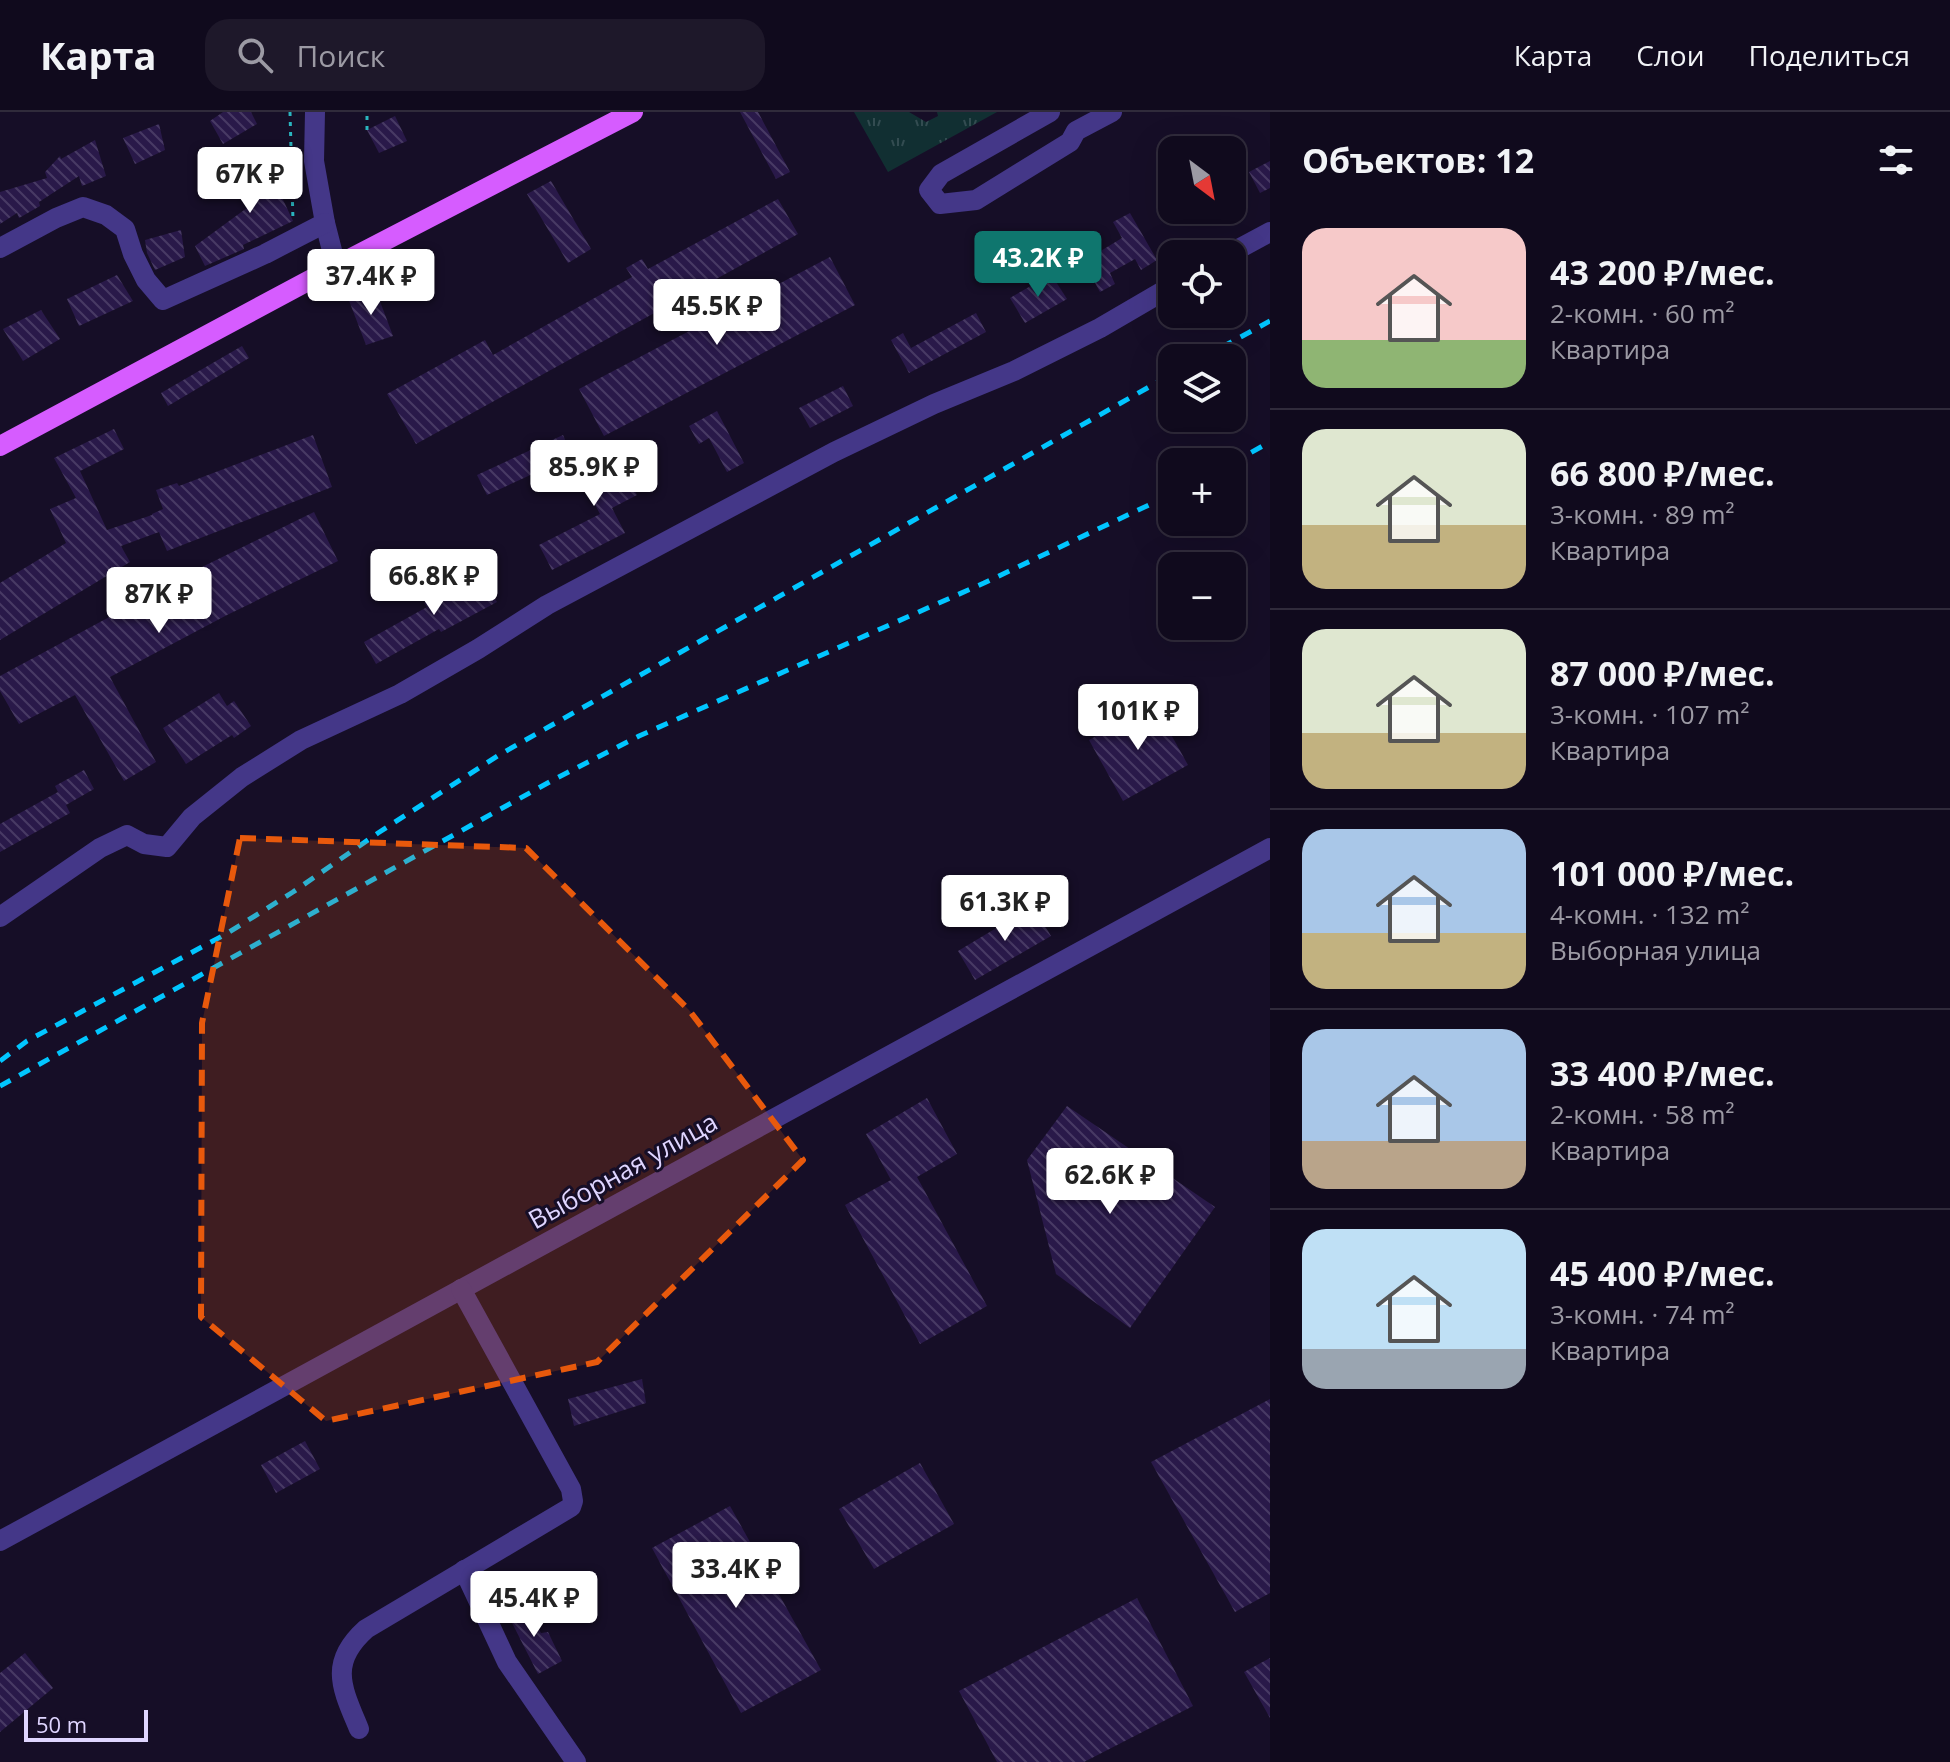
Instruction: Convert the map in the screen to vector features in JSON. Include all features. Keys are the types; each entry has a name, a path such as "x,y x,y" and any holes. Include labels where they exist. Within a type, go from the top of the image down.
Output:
{"main road":[{"path":"0,446 633,112"}],"street":[{"path":"315,112 314,161 336,266"},
{"path":"1050,112 941,174 929,190 940,204 976,200 1070,142 1076,131 1112,112"},
{"path":"0,248 83,207 106,215 125,229 146,280 163,300 325,223"},
{"path":"1246,245 1270,232"},
{"path":"0,917 100,848 127,835 144,844 167,847 192,817 242,777 301,740 400,694 547,605 834,452 934,404 1014,371 1100,328 1158,294"},
{"name":"Выборная улица","path":"0,1541 1270,848"},
{"path":"359,1729 343,1687 345,1653 353,1641 366,1629 571,1507 573,1495 461,1289"},
{"path":"464,1570 507,1662 576,1762"}],"path":[{"path":"290,112 293,221"},
{"path":"367,112 367,130"}],"highlighted area":[{"path":"240,838 526,848 689,1010 803,1160 597,1362 326,1421 201,1317 202,1023"}],"green space":[{"path":"854,112 909,112 926,122 938,116 937,112 997,112 888,172"}],"building":[{"path":"223,112 251,112 257,124 223,144 210,121"},
{"path":"740,112 758,112 790,172 776,179"},
{"path":"395,116 407,141 379,153 367,130"},
{"path":"159,124 165,150 135,164 123,138"},
{"path":"95,140 106,176 82,186 79,176 39,202 40,206 19,218 17,213 0,224 0,192 47,178 45,172 60,156 61,159"},
{"path":"280,151 282,169 270,172 293,221 243,245 244,249 205,266 195,246 251,205 248,196 259,192 252,156"},
{"path":"1270,161 1270,188 1260,193 1249,172"},
{"path":"551,181 591,249 568,263 527,194"},
{"path":"778,199 798,234 416,444 387,394 485,340 493,355 632,277 626,268 642,259 648,269"},
{"path":"1130,213 1157,260 1141,270 1135,259 1110,273 1115,284 1100,292 1077,250 1093,242 1099,252 1122,238 1113,222"},
{"path":"181,230 185,257 155,270 145,240"},
{"path":"830,257 855,305 604,436 579,389"},
{"path":"1051,274 1067,299 1025,323 1010,298"},
{"path":"117,275 133,301 79,326 67,299"},
{"path":"375,288 393,336 366,345 348,298"},
{"path":"41,310 60,339 23,361 3,329"},
{"path":"976,313 986,332 909,373 891,340 903,333 911,348"},
{"path":"242,346 249,358 168,406 161,393"},
{"path":"843,386 853,406 810,428 799,408"},
{"path":"717,411 744,463 727,472 709,438 699,444 689,426"},
{"path":"114,429 124,449 80,471 107,530 163,509 156,490 177,483 179,486 313,435 332,487 167,551 159,532 121,546 130,562 0,640 0,583 66,543 50,509 76,498 54,458"},
{"path":"563,435 572,456 487,495 477,475"},
{"path":"611,444 637,495 612,508 625,533 552,570 539,545 600,514 573,463"},
{"path":"314,512 338,561 110,677 156,762 124,781 75,695 19,724 0,691 0,676 202,567"},
{"path":"480,572 497,602 441,632 439,629 376,664 364,642 427,607 424,603"},
{"path":"219,693 227,706 234,701 251,726 186,764 163,728"},
{"path":"1154,704 1188,765 1123,801 1089,740"},
{"path":"84,770 94,789 66,805 70,813 0,852 0,824 58,792 55,786"},
{"path":"1033,906 1051,936 975,980 958,951"},
{"path":"927,1098 957,1154 917,1177 987,1306 920,1344 845,1205 891,1180 866,1134"},
{"path":"1067,1106 1215,1207 1130,1328 1056,1274 1027,1160"},
{"path":"642,1379 646,1403 574,1426 568,1399"},
{"path":"1270,1399 1270,1593 1235,1612 1151,1462"},
{"path":"305,1441 320,1469 276,1493 261,1465"},
{"path":"920,1463 954,1524 874,1569 839,1509"},
{"path":"730,1506 821,1670 741,1713 652,1548"},
{"path":"1137,1598 1193,1706 1084,1762 997,1762 959,1691"},
{"path":"525,1602 541,1633 548,1632 562,1661 538,1674 506,1611"},
{"path":"25,1653 53,1688 0,1732 0,1673"},
{"path":"1270,1658 1270,1718 1244,1672"}],"railway":[{"path":"1228,344 1270,321"},
{"path":"0,1061 27,1041 226,934 499,755 1158,382"},
{"path":"1246,455 1270,442"},
{"path":"0,1086 553,780 639,736 984,583 1158,501"}]}
